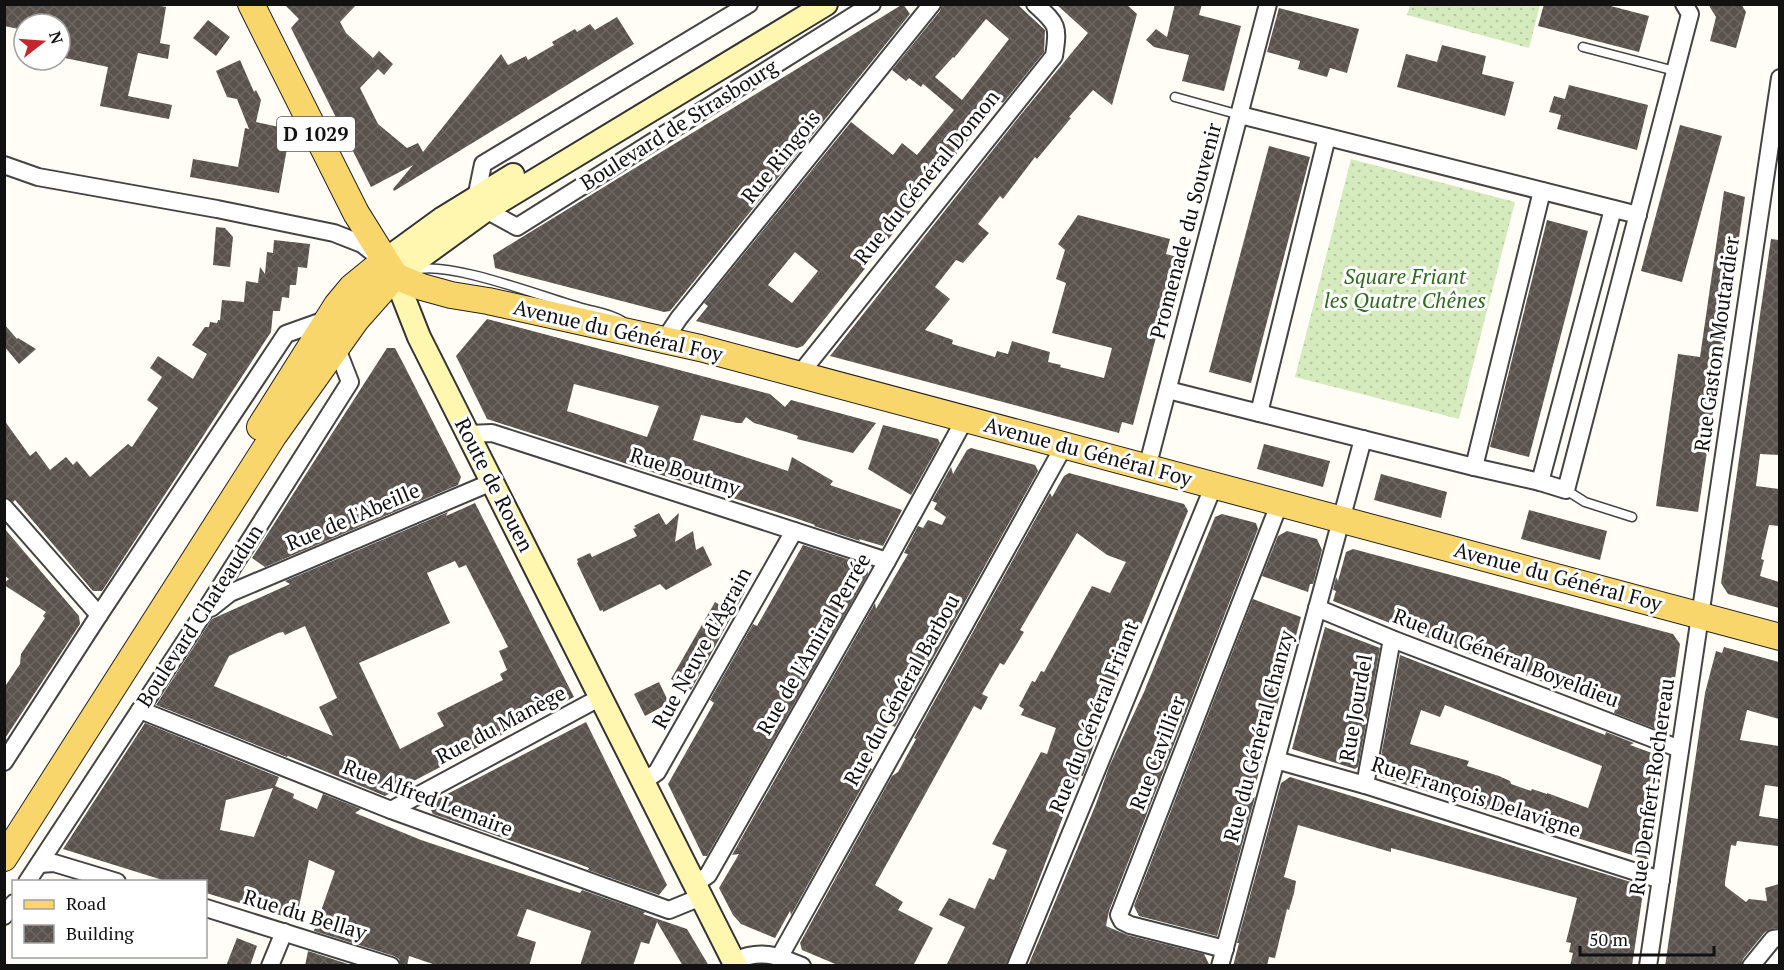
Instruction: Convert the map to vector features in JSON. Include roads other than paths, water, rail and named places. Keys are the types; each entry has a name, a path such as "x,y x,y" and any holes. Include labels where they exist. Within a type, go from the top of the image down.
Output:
{"main road":[{"name":"Route de Rouen","path":"251,4 356,213 390,268 419,337 735,963"},
{"name":"Boulevard de Strasbourg","path":"481,204 797,4"},
{"name":"Boulevard de Strasbourg","path":"390,268 425,231 481,204 826,4"},
{"path":"4,826 329,319 352,287 390,268"},
{"name":"Avenue du Général Foy","path":"390,268 422,287 655,338 1280,502 1779,637"},
{"name":"Boulevard Chateaudun","path":"4,858 274,435 367,305 390,268"}],"street":[{"path":"481,204 483,164 749,4"},
{"name":"Boulevard de Strasbourg","path":"481,204 517,227 872,4"},
{"name":"Rue Ringois","path":"655,338 679,318 932,4"},
{"name":"Rue du Général Domon","path":"798,375 1054,56 1057,38 1054,22 1035,4"},
{"name":"Promenade du Souvenir","path":"1147,468 1268,4"},
{"path":"1168,390 1566,490 1690,14 1684,4"},
{"name":"Rue Gaston Moutardier","path":"1700,616 1779,78"},
{"path":"1240,115 1638,215"},
{"path":"1259,412 1327,137"},
{"path":"4,165 38,177 217,208 334,233 362,244 390,268"},
{"path":"1474,467 1542,191"},
{"path":"1539,482 1614,209"},
{"path":"4,762 286,334 329,319"},
{"name":"Boulevard Chateaudun","path":"28,880 203,614 350,382 336,346"},
{"name":"Rue de l'Amiral Perrée","path":"698,890 887,561 965,419"},
{"name":"Rue Boutmy","path":"468,434 492,433 887,561"},
{"path":"1341,519 1363,439"},
{"name":"Rue du Général Barbou","path":"780,956 1064,446"},
{"name":"Rue de l'Abeille","path":"203,614 230,594 492,482"},
{"name":"Rue du Général Friant","path":"1016,966 1214,485"},
{"name":"Rue Cavillier","path":"1225,949 1130,925 1122,921 1119,915 1280,502"},
{"path":"4,507 99,615"},
{"name":"Rue du Général Chanzy","path":"1220,966 1341,519"},
{"name":"Rue Neuve d'Agrain","path":"643,782 657,772 794,531"},
{"name":"Rue du Général Boyeldieu","path":"1317,608 1680,749"},
{"name":"Rue Denfert-Rochereau","path":"1648,966 1700,616"},
{"name":"Rue Jourdel","path":"1365,785 1392,639"},
{"name":"Rue du Manège","path":"391,810 601,697"},
{"name":"Rue Alfred Lemaire","path":"140,710 391,810 669,910 698,890"},
{"name":"Rue François Delavigne","path":"1276,760 1365,785 1661,880"},
{"path":"39,864 54,863 110,880"},
{"name":"Rue du Bellay","path":"207,908 391,966"},
{"path":"270,966 284,932"},
{"path":"1751,966 1773,939 1779,938"},
{"path":"735,963 750,954 780,956 802,966"}],"lane":[{"path":"1583,47 1676,66"},
{"path":"1175,97 1240,115"},
{"path":"1566,490 1585,502 1632,517"}],"park label":[{"name":"Square Friant les Quatre Chênes","path":"1405,289"}]}
